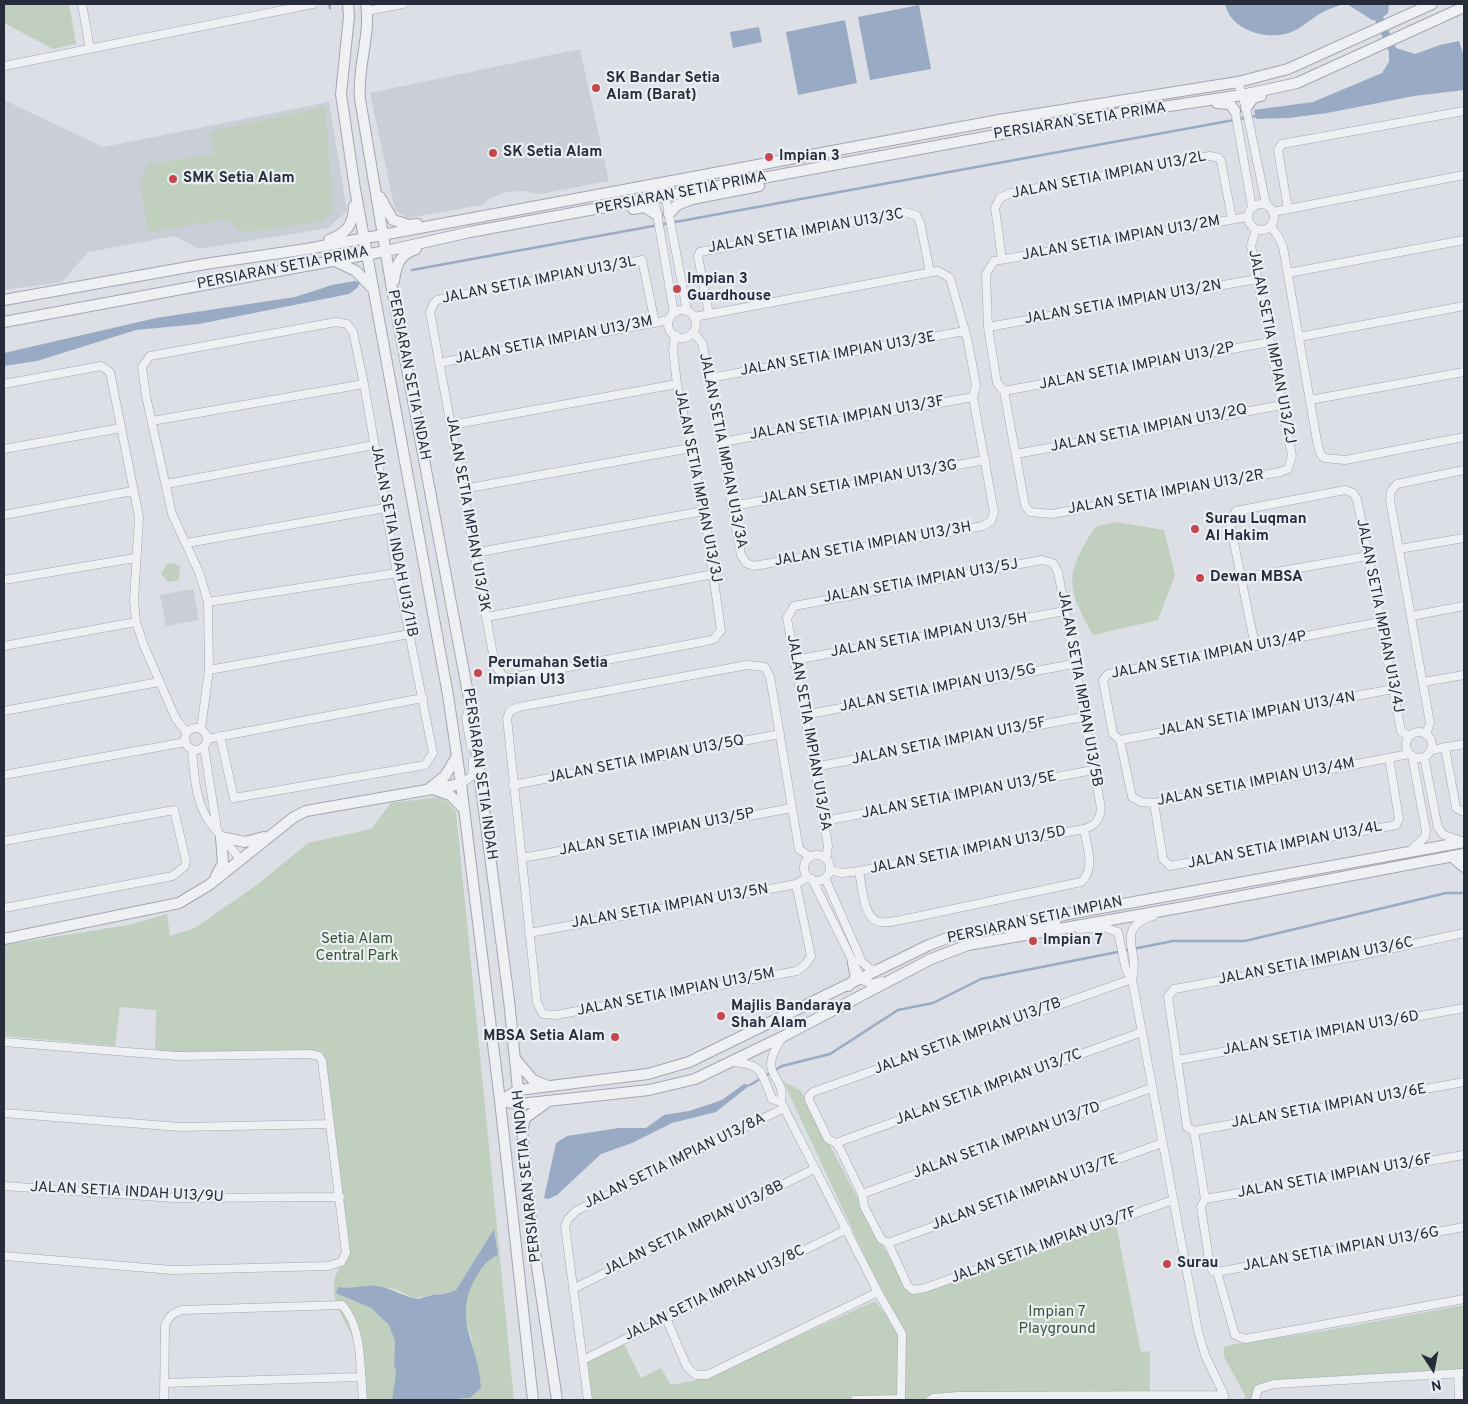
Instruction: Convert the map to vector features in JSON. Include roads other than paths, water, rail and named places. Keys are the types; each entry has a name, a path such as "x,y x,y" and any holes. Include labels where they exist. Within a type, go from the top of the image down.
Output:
{"street":[{"path":"82,4 90,49"},
{"path":"4,66 312,4"},
{"name":"PERSIARAN SETIA INDAH","path":"348,4 349,16 340,88 355,189 448,695 457,756 500,1101 533,1400"},
{"path":"367,7 403,4"},
{"name":"PERSIARAN SETIA PRIMA","path":"4,300 205,264 307,249 438,223 999,120 1238,82 1288,69 1432,4"},
{"name":"PERSIARAN SETIA INDAH","path":"367,7 358,82 392,290 470,704 515,1059 533,1240 557,1400"},
{"name":"PERSIARAN SETIA PRIMA","path":"4,322 367,253 386,251 470,232 1077,120 1140,112 1242,95 1297,83 1464,7"},
{"path":"1140,112 1161,114 1224,102 1242,109 1250,134 1266,204 1273,212 1274,219 1270,226 1263,230 1256,229 1250,224 1247,217 1252,207 1240,136 1242,109 1242,95 1238,82"},
{"path":"1242,109 1253,98 1287,91 1297,83"},
{"path":"1288,209 1278,150 1282,144 1464,111"},
{"path":"999,120 1000,124 1004,127 1049,119 1077,120"},
{"name":"JALAN SETIA IMPIAN U13/2L","path":"998,260 995,208 1000,198 1011,193 1210,156 1221,161 1232,219"},
{"path":"669,214 677,205 692,199 796,179 814,169"},
{"path":"1246,171 1258,169"},
{"path":"1273,212 1464,175"},
{"path":"663,182 688,311 694,317 696,325 693,332 688,336 675,335 669,328 669,320 674,313 680,310 688,311"},
{"path":"652,185 674,313"},
{"path":"307,249 343,235 353,221 355,189"},
{"path":"376,190 393,220 408,225 438,223"},
{"path":"1252,207 1258,204 1266,204"},
{"path":"571,214 593,216 645,207 657,215"},
{"name":"JALAN SETIA IMPIAN U13/3C","path":"709,314 698,256 700,252 904,212 916,215 920,222 934,272"},
{"name":"JALAN SETIA IMPIAN U13/2M","path":"998,260 1247,217"},
{"path":"1270,226 1278,236 1283,247 1320,452 1324,458 1345,460 1464,437"},
{"name":"JALAN SETIA IMPIAN U13/2J","path":"1256,229 1251,246 1292,456 1291,465"},
{"path":"392,290 396,265 406,252 470,232"},
{"path":"1288,273 1464,240"},
{"path":"332,260 356,271 374,290"},
{"name":"JALAN SETIA IMPIAN U13/3L","path":"440,363 430,312 434,303 438,300 642,260 654,323"},
{"path":"998,260 986,274 988,327 997,383 1004,391 1016,454"},
{"path":"694,317 934,272 950,278 965,331 976,385 973,397 985,460"},
{"name":"JALAN SETIA IMPIAN U13/2N","path":"988,327 1257,279"},
{"path":"1299,337 1464,306"},
{"name":"JALAN SETIA IMPIAN U13/3M","path":"440,363 669,320"},
{"name":"JALAN SETIA INDAH U13/11B","path":"152,421 142,367 150,356 336,322 347,324 353,332 397,573 433,753 431,759 425,765 234,798 220,736"},
{"name":"JALAN SETIA IMPIAN U13/3E","path":"710,378 965,331"},
{"name":"JALAN SETIA IMPIAN U13/3A","path":"693,332 702,343 710,378 741,555 746,563 754,566"},
{"name":"JALAN SETIA IMPIAN U13/3J","path":"495,665 499,673 510,678 707,641 718,635 722,624 704,511 677,384 673,350 675,335"},
{"name":"JALAN SETIA IMPIAN U13/2P","path":"1004,391 1270,342"},
{"name":"JALAN SETIA IMPIAN U13/3K","path":"440,363 495,665"},
{"path":"4,384 101,366 110,372 113,379 138,517 134,600 136,622 159,682 192,749 201,804 211,824 240,859"},
{"path":"1310,400 1464,372"},
{"path":"210,885 223,864 206,743 201,730 209,670 208,602 199,572 172,514 152,421 364,384"},
{"path":"451,425 677,384"},
{"name":"JALAN SETIA IMPIAN U13/3F","path":"722,442 973,397"},
{"name":"JALAN SETIA IMPIAN U13/2Q","path":"1016,454 1282,404"},
{"path":"4,449 121,428"},
{"path":"166,484 374,445"},
{"path":"463,489 691,448"},
{"name":"JALAN SETIA IMPIAN U13/2R","path":"1016,454 1025,506 1030,512 1038,514 1052,514 1280,472 1291,465"},
{"name":"JALAN SETIA IMPIAN U13/3G","path":"733,506 985,460"},
{"name":"JALAN SETIA IMPIAN U13/3H","path":"754,566 982,526 991,521 994,512 985,460"},
{"path":"1426,734 1430,723 1390,500 1391,491 1397,484 1464,470"},
{"name":"JALAN SETIA IMPIAN U13/4J","path":"1241,578 1231,519 1236,511 1243,508 1345,490 1352,493 1357,500 1401,731 1409,736"},
{"path":"4,515 133,491"},
{"path":"186,543 385,508"},
{"path":"474,553 704,511"},
{"path":"1399,549 1464,538"},
{"path":"1254,646 1241,578 1368,556"},
{"path":"4,580 135,558"},
{"name":"JALAN SETIA IMPIAN U13/5J","path":"791,609 797,604 893,589 1042,560 1053,563"},
{"name":"JALAN SETIA IMPIAN U13/5B","path":"1053,563 1058,572 1100,816"},
{"path":"208,602 397,573"},
{"path":"486,617 714,574"},
{"path":"1411,616 1464,606"},
{"name":"JALAN SETIA IMPIAN U13/5A","path":"791,609 787,618 824,821 828,846 826,858"},
{"name":"JALAN SETIA IMPIAN U13/5H","path":"794,660 1065,611"},
{"path":"4,646 136,622"},
{"name":"JALAN SETIA IMPIAN U13/4P","path":"1120,740 1113,734 1104,680 1105,676 1380,622"},
{"path":"209,670 410,634"},
{"name":"JALAN SETIA IMPIAN U13/5G","path":"804,714 1073,664"},
{"path":"529,933 507,718 510,711 519,707 747,665 765,667 770,676 799,849 810,857"},
{"path":"1423,682 1464,675"},
{"path":"4,711 159,682"},
{"name":"JALAN SETIA IMPIAN U13/4N","path":"1120,740 1393,689"},
{"path":"192,749 198,750 206,743 220,736 423,698"},
{"path":"4,940 178,903 210,885 294,817 306,811 461,784 472,776 474,767 466,718 470,704"},
{"name":"JALAN SETIA IMPIAN U13/5F","path":"814,767 1083,717"},
{"path":"4,775 186,738 195,729 201,730"},
{"path":"1409,852 1425,837 1426,831 1417,781 1411,755 1406,744 1409,736 1418,732 1426,734 1430,740 1431,750"},
{"name":"JALAN SETIA IMPIAN U13/5Q","path":"513,785 780,734"},
{"name":"JALAN SETIA IMPIAN U13/4M","path":"1120,740 1132,797 1141,802 1154,803 1411,755"},
{"path":"1424,757 1431,750 1464,744"},
{"path":"1445,747 1456,808 1464,812"},
{"path":"1411,755 1424,757"},
{"path":"430,789 445,776 457,756"},
{"path":"1424,757 1438,828 1444,835 1464,842"},
{"name":"JALAN SETIA IMPIAN U13/4L","path":"1154,803 1163,859 1170,866 1396,825 1399,819 1389,758"},
{"name":"JALAN SETIA IMPIAN U13/5E","path":"824,821 1093,770"},
{"path":"1417,781 1429,779"},
{"path":"430,789 450,795 464,810"},
{"name":"JALAN SETIA IMPIAN U13/5P","path":"522,858 792,808"},
{"path":"4,840 174,810 186,861 185,866 178,874 4,908"},
{"name":"JALAN SETIA IMPIAN U13/5D","path":"830,870 842,873 859,871 1084,829 1091,827 1100,816"},
{"path":"859,871 868,914 874,921 884,923 911,918 1081,882 1087,877 1090,863 1084,829"},
{"path":"219,833 245,842 272,834"},
{"name":"PERSIARAN SETIA IMPIAN","path":"500,1101 518,1090 648,1074 690,1062 951,936 995,926 1464,842"},
{"path":"1446,845 1464,848"},
{"name":"PERSIARAN SETIA IMPIAN","path":"500,1101 520,1104 649,1090 695,1079 782,1037 931,959 968,945 1184,907 1464,854"},
{"path":"825,878 830,870 830,864 826,858 818,855 810,857 805,865 810,878 841,935 862,980 868,984 874,983 931,959"},
{"path":"1451,856 1464,867"},
{"path":"810,878 825,878"},
{"name":"JALAN SETIA IMPIAN U13/5N","path":"529,933 796,884 810,878"},
{"path":"825,878 862,962 870,969 882,970"},
{"name":"JALAN SETIA IMPIAN U13/5M","path":"529,933 537,1003 540,1009 543,1014 549,1016 575,1012 796,971 806,964 811,956 796,884"},
{"path":"1132,979 1135,969 1130,936 1133,928 1141,920 1184,907"},
{"path":"995,926 1014,930 1056,923 1057,925 1052,930"},
{"path":"930,1400 933,1398 959,1396 1224,1398 1205,1355 1198,1331 1132,979 1126,970 1122,943 1118,932 1113,929 1064,928"},
{"path":"841,935 849,931"},
{"name":"JALAN SETIA IMPIAN U13/6C","path":"1178,1060 1168,997 1169,992 1174,989 1464,936"},
{"path":"845,988 856,978 853,964"},
{"name":"JALAN SETIA IMPIAN U13/7B","path":"836,1143 828,1139 809,1100 809,1096 813,1092 1132,979"},
{"name":"JALAN SETIA IMPIAN U13/6D","path":"1178,1060 1464,1008"},
{"name":"JALAN SETIA IMPIAN U13/7C","path":"836,1143 1142,1032"},
{"path":"782,1037 772,1053 769,1065 782,1094 782,1105 878,1292 902,1334 901,1400 855,1400"},
{"path":"4,1042 177,1056 315,1054 322,1060 346,1253 341,1262 328,1266 172,1270 4,1256"},
{"path":"515,1059 533,1080 549,1087"},
{"path":"1178,1060 1187,1127 1194,1132 1205,1199 1201,1207 1210,1266 1218,1272 1235,1334 1245,1339 1464,1299"},
{"path":"732,1062 749,1063 759,1069 772,1099 782,1105"},
{"name":"JALAN SETIA IMPIAN U13/6E","path":"1194,1132 1464,1082"},
{"name":"JALAN SETIA IMPIAN U13/7D","path":"862,1194 1151,1088"},
{"path":"522,1128 525,1118 532,1111 551,1100"},
{"name":"JALAN SETIA IMPIAN U13/8A","path":"573,1289 565,1226 568,1219 576,1211 782,1105"},
{"path":"4,1113 180,1127 330,1124"},
{"path":"836,1143 862,1194 864,1206 881,1239 888,1243"},
{"name":"JALAN SETIA IMPIAN U13/7E","path":"888,1243 1162,1143"},
{"name":"JALAN SETIA IMPIAN U13/6F","path":"1205,1199 1464,1155"},
{"name":"JALAN SETIA IMPIAN U13/8B","path":"573,1289 814,1169"},
{"name":"JALAN SETIA INDAH U13/9U","path":"4,1186 174,1198 340,1197"},
{"name":"JALAN SETIA IMPIAN U13/7F","path":"888,1243 908,1286 913,1290 925,1288 1173,1200"},
{"name":"JALAN SETIA IMPIAN U13/6G","path":"1218,1272 1464,1227"},
{"name":"JALAN SETIA IMPIAN U13/8C","path":"583,1360 846,1229"},
{"path":"573,1289 588,1400"},
{"path":"666,1318 687,1367 696,1375 707,1375 878,1292"},
{"path":"164,1400 165,1325 168,1318 182,1310 342,1305 350,1314 355,1327 363,1400"},
{"path":"1255,1400 1258,1390 1274,1384 1461,1373 1460,1400"},
{"path":"164,1383 360,1377"}],"water":[{"path":"1225,4 1343,4 1321,13 1295,30 1285,34 1266,35 1240,26 1228,13"},
{"path":"1347,4 1389,4 1388,13 1383,17 1396,48 1415,54 1440,45 1459,41 1464,56 1464,90 1414,96 1327,113 1289,118 1256,119 1254,110 1313,102 1382,73 1389,62 1389,52 1375,20"},
{"path":"919,5 931,69 870,80 858,17"},
{"path":"845,20 857,83 798,95 786,32"},
{"path":"759,27 762,42 733,48 730,32"},
{"path":"355,281 360,283 349,294 199,324 136,330 37,361 4,366 4,353 156,318 295,297 332,285"},
{"path":"744,1084 750,1085 716,1112 672,1123 632,1143 601,1154 557,1195 548,1199 544,1198 556,1143 567,1136 619,1128 646,1128 664,1115 689,1111 722,1100"},
{"path":"494,1229 498,1255 487,1262 479,1271 469,1294 466,1308 469,1334 480,1373 481,1388 470,1398 460,1398 463,1400 392,1400 396,1372 394,1364 395,1341 389,1325 371,1308 336,1293 338,1287 377,1286 419,1299 452,1292 456,1290"}],"waterway":[{"path":"329,4 330,8"},
{"path":"412,270 1256,116"},
{"path":"750,1085 782,1066 830,1054 898,1010 933,1003 981,979 1173,941 1245,941 1446,893 1464,893"}],"place":[{"name":"SK Bandar Setia Alam (Barat)","path":"596,88"},
{"name":"SK Setia Alam","path":"493,153"},
{"name":"Impian 3","path":"769,157"},
{"name":"SMK Setia Alam","path":"173,179"},
{"name":"Impian 3 Guardhouse","path":"677,289"},
{"name":"Surau Luqman Al Hakim","path":"1195,529"},
{"name":"Dewan MBSA","path":"1200,578"},
{"name":"Perumahan Setia Impian U13","path":"478,673"},
{"name":"Impian 7","path":"1033,941"},
{"name":"Majlis Bandaraya Shah Alam","path":"721,1016"},
{"name":"MBSA Setia Alam","path":"615,1037"},
{"name":"Surau","path":"1167,1264"}],"park label":[{"name":"Setia Alam Central Park","path":"357,948"},
{"name":"Impian 7 Playground","path":"1057,1322"}]}
